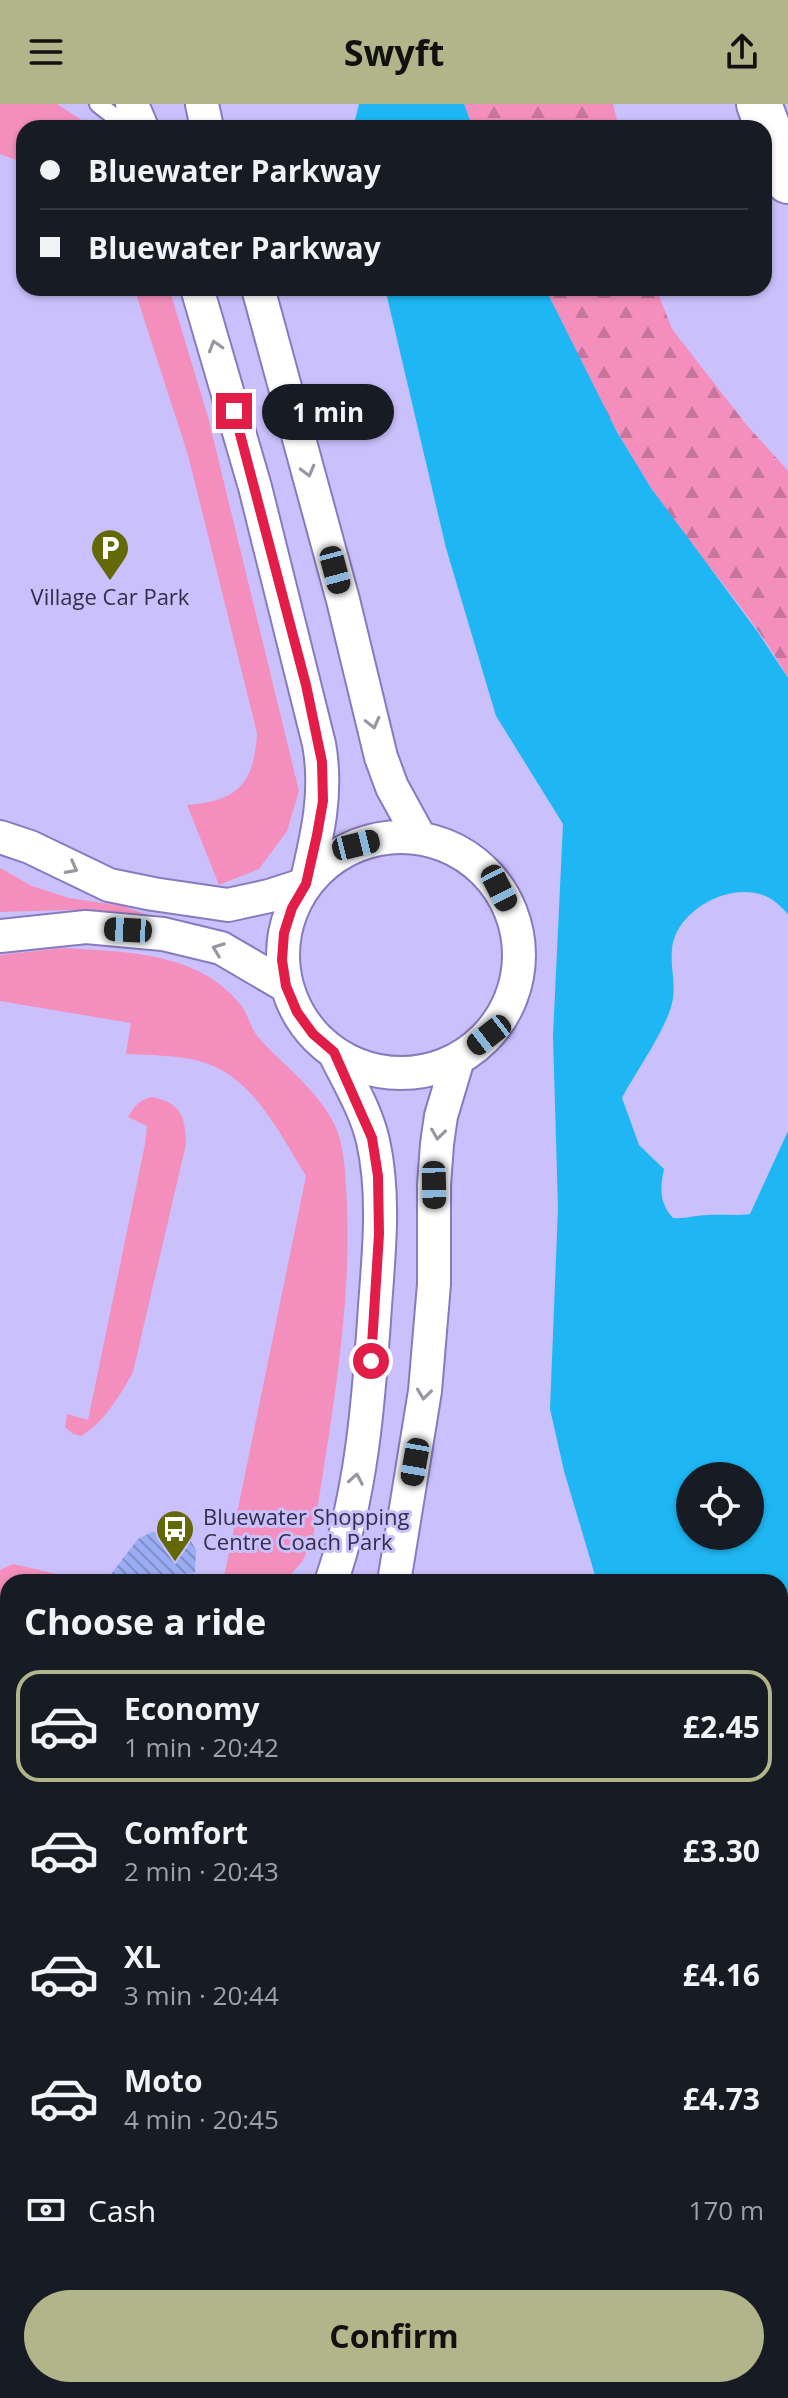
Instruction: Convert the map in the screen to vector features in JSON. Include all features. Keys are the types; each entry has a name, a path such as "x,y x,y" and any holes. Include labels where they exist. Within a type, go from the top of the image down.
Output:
{"street":[{"path":"772,139 788,181"},
{"path":"199,296 255,487 319,744 323,801 306,884"},
{"path":"260,296 343,600 381,757 392,787 420,838"},
{"path":"0,837 30,847 109,885 153,894 228,905 306,884"},
{"path":"388,837 420,838 451,847 478,864 499,888 513,916 520,947 517,979 507,1008 489,1035 458,1059 427,1070 395,1073 363,1067 334,1052 313,1034 297,1012 286,986 282,960 284,933 292,908 306,884 328,861 356,845 388,837"},
{"path":"0,936 86,927 163,934 221,948 286,986"},
{"path":"333,1574 348,1522 360,1454 369,1384 379,1234 378,1176 372,1138 334,1052"},
{"path":"395,1574 425,1391 434,1284 437,1144 441,1116 458,1059"}],"lane":[{"path":"98,104 119,120"}],"green space":[{"path":"0,104 57,104 82,120 16,120 16,160 0,154"},
{"path":"464,104 613,104 617,120 470,120"},
{"path":"137,296 171,296 208,417 299,791 287,831 259,869 219,885 187,805 219,799 240,787 252,765 257,733 188,455"},
{"path":"549,296 659,296 672,329 745,423 788,471 788,678 757,629 668,513 622,441"},
{"path":"0,868 32,886 69,898 123,906 152,917 68,910 0,912"},
{"path":"63,948 111,951 159,958 204,974 224,987 241,1005 258,1037 297,1076 331,1118 343,1152 345,1170 348,1232 344,1320 313,1538 302,1562 291,1574 225,1574 306,1176 263,1108 235,1079 218,1068 181,1058 126,1054 131,1023 0,1001 0,955"},
{"path":"152,1097 176,1107 183,1119 186,1144 133,1372 104,1416 81,1436 65,1427 67,1414 88,1420 145,1144 147,1126 128,1117 138,1104"},
{"path":"13,1564 57,1574 0,1574 0,1570"}],"water":[{"path":"359,104 464,104 470,120 355,120"},
{"path":"387,296 549,296 617,432 651,488 788,678 788,914 767,897 738,892 712,900 690,915 681,925 673,944 674,990 670,1009 622,1098 639,1145 664,1169 662,1195 665,1207 673,1218 750,1214 788,1131 788,1574 595,1574 564,1471 550,1409 558,1208 553,1036 563,824 496,716 446,548"}],"building":[{"path":"167,1530 189,1538 196,1550 195,1573 111,1574 138,1539 152,1532"}],"place":[{"name":"Village Car Park","path":"110,582"},
{"name":"Bluewater Shopping Centre Coach Park","path":"175,1563"}],"route":[{"path":"234,411 314,715 322,762 323,801 317,835 306,884 292,908 284,933 282,960 286,986 297,1012 313,1034 334,1052 361,1109 376,1156 379,1259 371,1361"}]}
